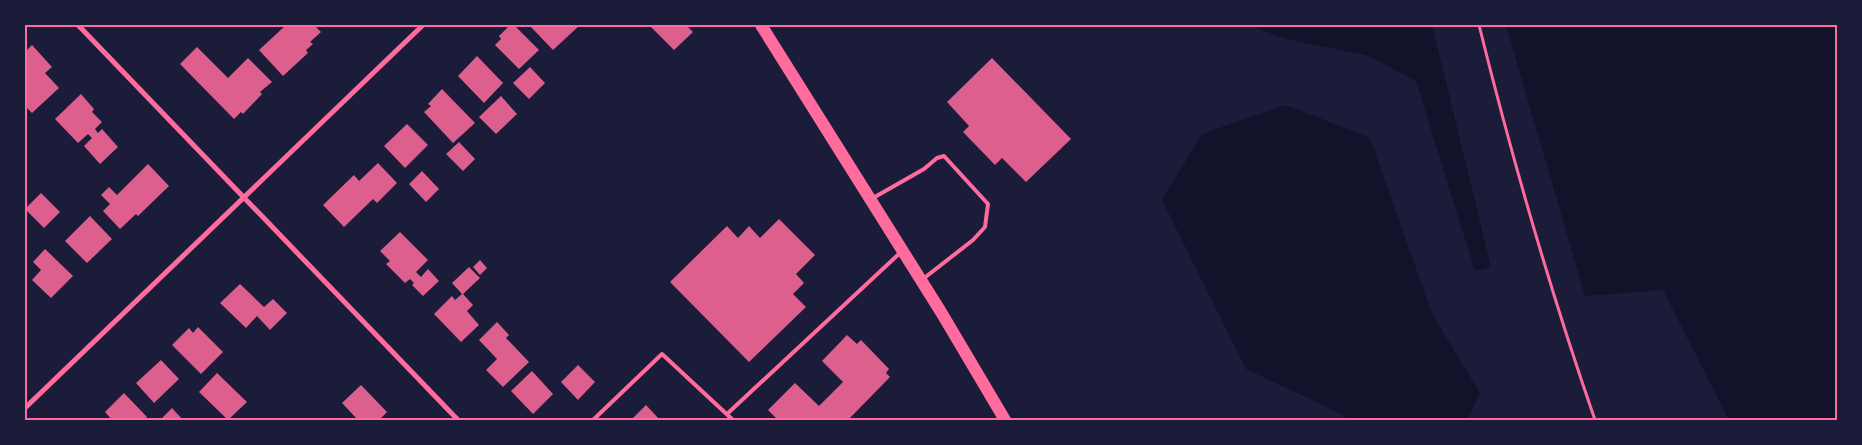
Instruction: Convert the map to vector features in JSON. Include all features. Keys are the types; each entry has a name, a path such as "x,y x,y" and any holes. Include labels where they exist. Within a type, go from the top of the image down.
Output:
{"main road":[{"path":"762,25 922,280 1005,420"}],"street":[{"path":"78,25 458,420"},
{"path":"25,408 423,25"}],"lane":[{"path":"871,199 924,169 936,158 944,156 988,204 985,227 973,240 922,280"},
{"path":"727,414 903,250"},
{"path":"593,420 662,354 733,420"}],"path":[{"path":"1479,25 1532,224 1595,420"}],"shaded area":[{"path":"1248,25 1432,25 1491,267 1475,271 1416,81 1366,55 1286,39"},
{"path":"1506,25 1837,25 1837,420 1729,420 1663,290 1585,296"},
{"path":"1286,105 1370,138 1432,314 1480,393 1467,420 1350,420 1246,369 1162,200 1202,134"}],"building":[{"path":"286,25 314,25 321,32 310,42 313,44 306,50 308,53 283,76 259,50"},
{"path":"510,25 514,25 539,50 519,69 495,45 501,39 499,36"},
{"path":"529,25 580,25 553,50"},
{"path":"649,25 686,25 693,32 674,50"},
{"path":"32,45 52,67 45,73 59,88 32,113 25,106 25,52"},
{"path":"197,47 228,78 248,58 272,82 260,92 262,94 243,114 241,112 234,119 180,64"},
{"path":"477,56 503,83 484,103 458,76"},
{"path":"992,58 1071,139 1026,182 1002,158 995,165 963,132 969,126 947,102"},
{"path":"530,67 545,83 529,99 513,83"},
{"path":"442,89 475,123 453,143 424,112 431,106 428,104"},
{"path":"81,94 94,109 92,112 102,122 95,129 98,133 102,129 118,147 100,164 84,146 92,138 88,134 78,143 55,119"},
{"path":"501,96 517,114 496,134 479,117"},
{"path":"407,124 428,145 405,168 384,146"},
{"path":"459,142 475,159 463,171 446,154"},
{"path":"378,163 397,183 377,203 373,199 344,227 323,205 354,175 359,181"},
{"path":"148,164 169,186 138,216 136,214 120,229 103,211 110,204 101,195 109,187 117,195"},
{"path":"422,171 439,189 426,202 409,184"},
{"path":"41,193 60,212 44,228 25,209"},
{"path":"90,216 112,239 87,263 65,241"},
{"path":"779,219 815,255 796,274 804,283 793,294 806,307 749,362 670,282 727,226 738,238 749,226 760,238"},
{"path":"400,232 428,260 416,272 421,277 428,269 439,281 423,296 412,285 414,283 410,279 405,283 386,264 390,261 380,251"},
{"path":"45,249 73,276 51,298 32,280 41,270 33,262"},
{"path":"480,260 487,268 480,275 473,267"},
{"path":"469,267 480,278 463,294 473,305 467,311 479,325 461,342 434,314 452,296 455,300 462,294 452,283"},
{"path":"240,284 264,307 273,299 287,313 270,330 257,316 246,328 220,303"},
{"path":"497,322 509,335 506,338 529,362 503,387 486,370 497,359 479,340"},
{"path":"198,327 223,352 201,374 172,345 189,328 193,333"},
{"path":"847,335 857,344 861,340 889,369 886,373 890,377 848,420 778,420 768,410 795,383 819,406 843,382 822,361"},
{"path":"161,360 179,379 154,403 136,383"},
{"path":"578,365 595,382 578,400 561,382"},
{"path":"532,371 553,394 533,414 511,391"},
{"path":"217,373 247,402 228,420 199,392"},
{"path":"361,385 387,412 381,420 358,420 342,403"},
{"path":"124,393 147,417 144,420 112,420 105,412"},
{"path":"646,405 660,420 631,420"},
{"path":"172,408 183,420 160,420"}]}
